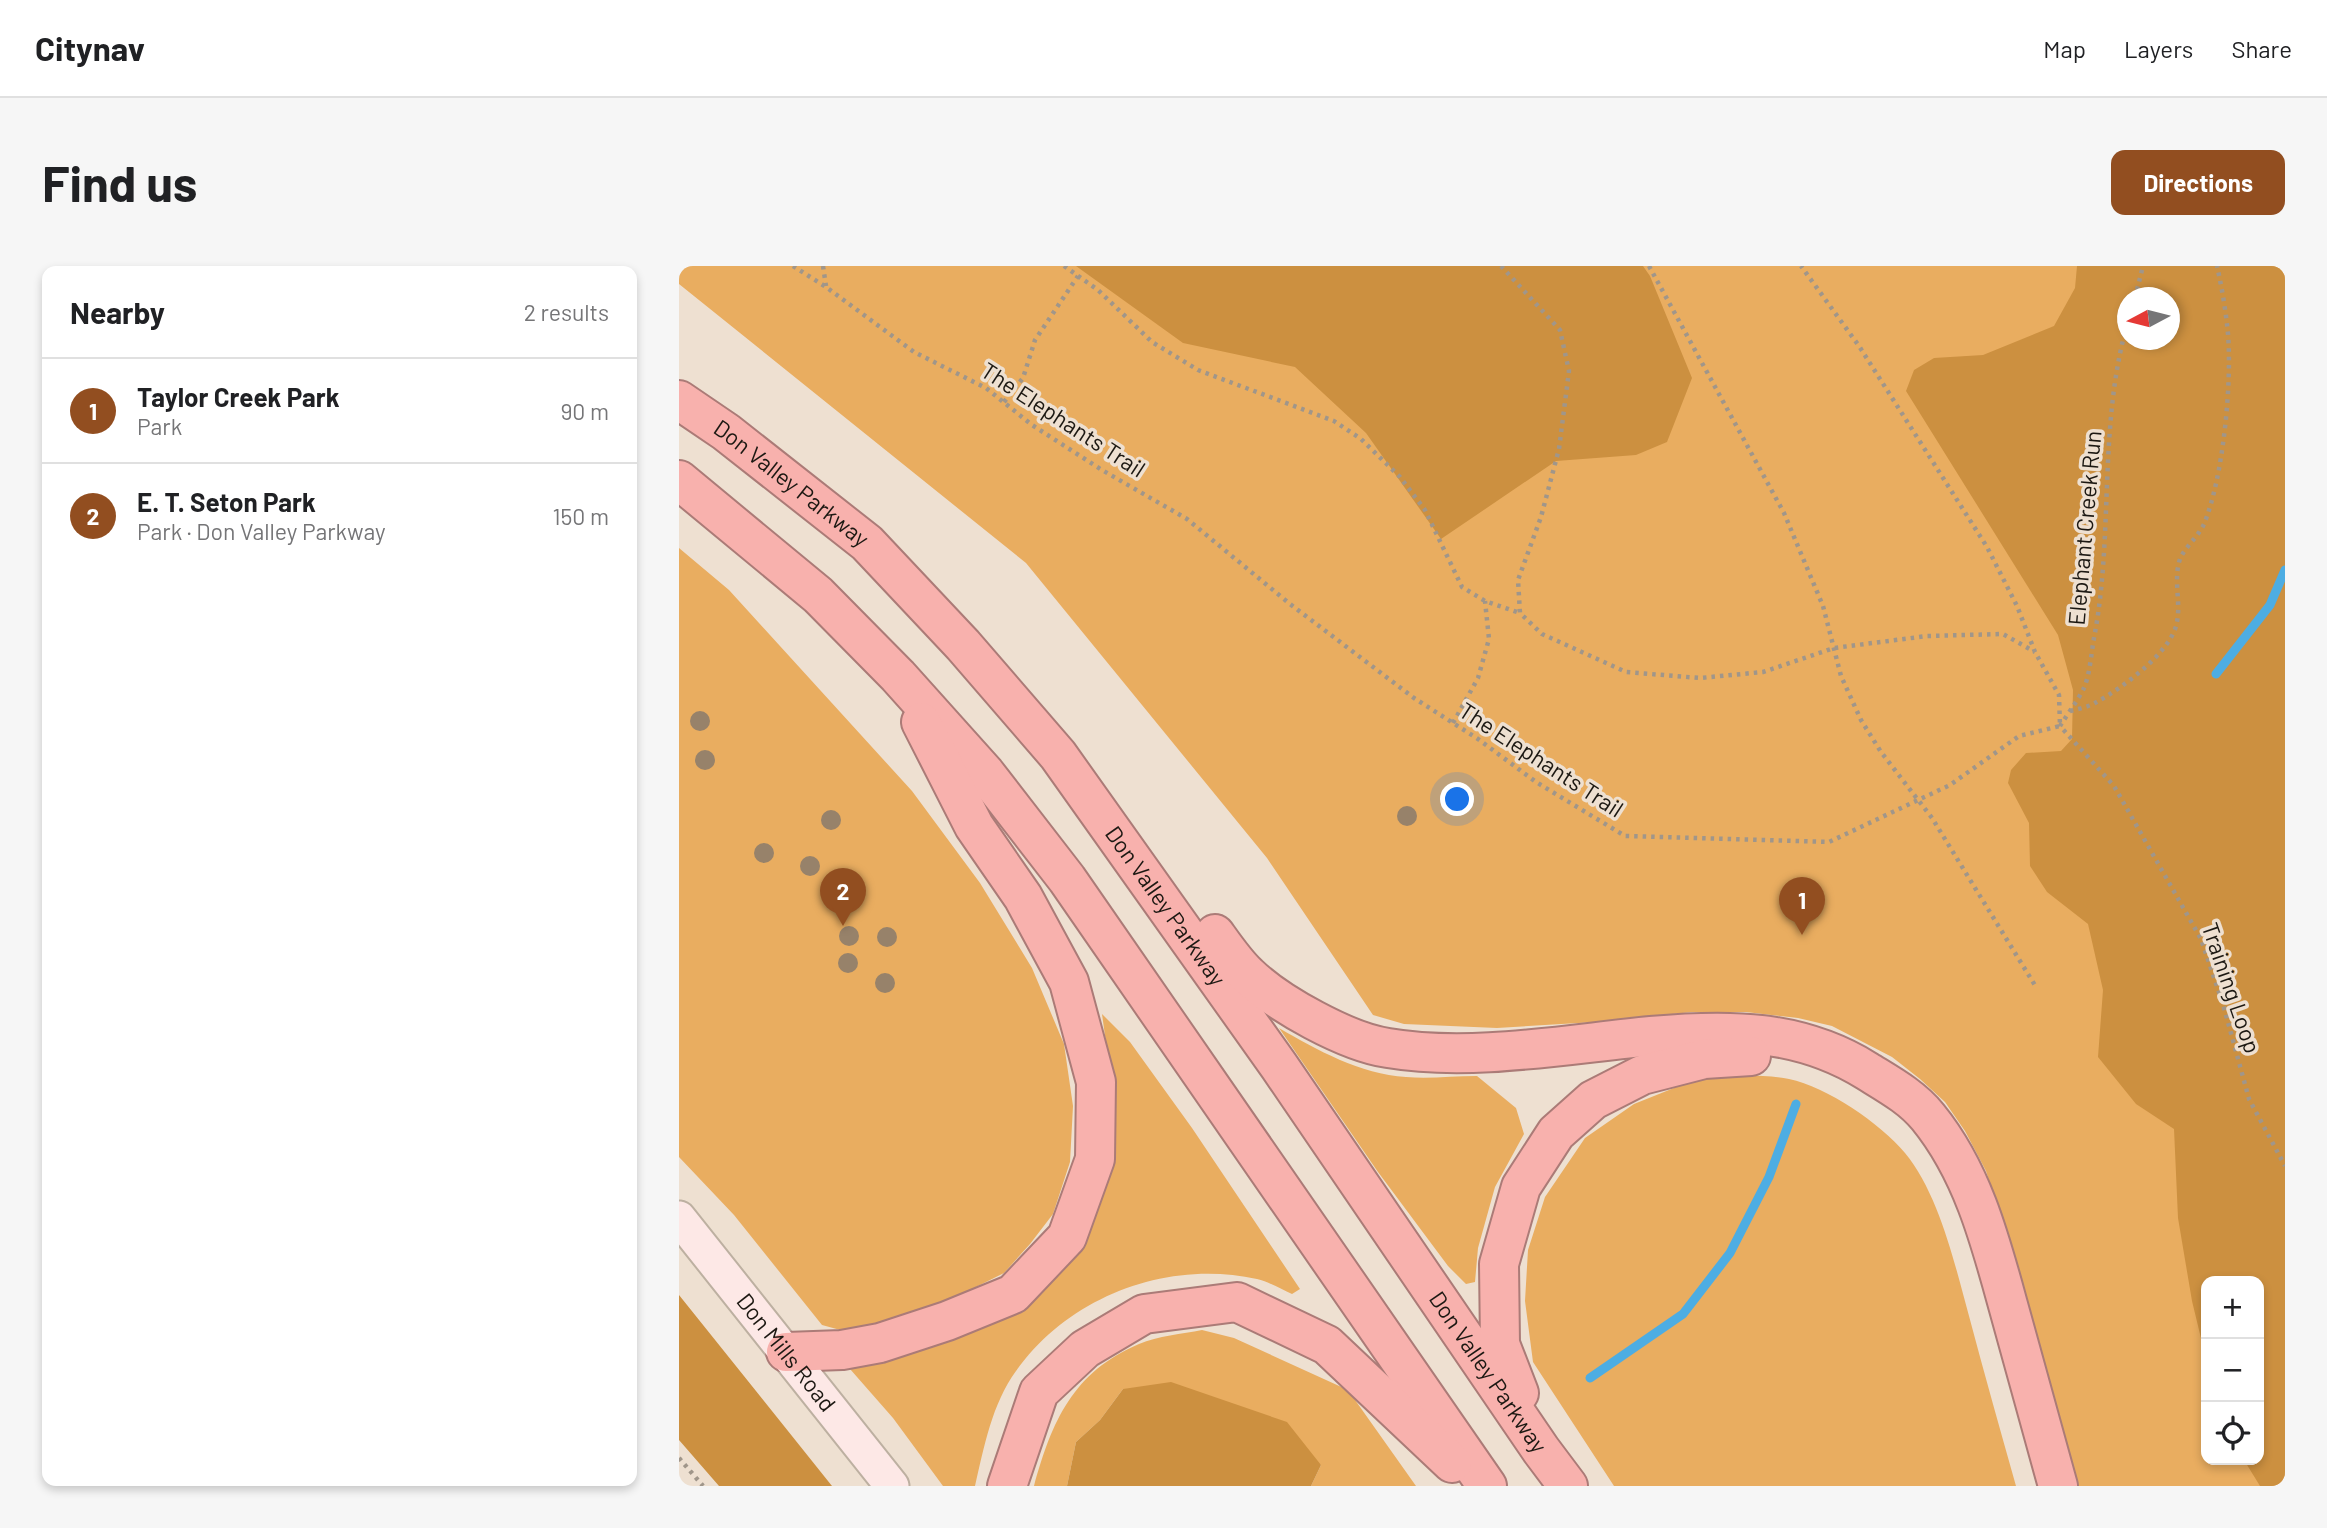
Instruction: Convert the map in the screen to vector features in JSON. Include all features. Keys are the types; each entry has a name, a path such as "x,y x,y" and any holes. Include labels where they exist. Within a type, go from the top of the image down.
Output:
{"highway":[{"name":"Don Valley Parkway","path":"679,400 726,432 867,543 963,645 1058,755 1279,1066 1568,1486"},
{"path":"679,480 818,595 898,677 985,773 1067,879 1487,1486"},
{"path":"786,1352 842,1350 880,1343 947,1321 1013,1294 1067,1237 1095,1159 1097,1082 1069,982 1023,897 974,825 898,677"},
{"path":"1058,755 1160,861 1248,975 1287,1006 1334,1030 1384,1048 1442,1054 1683,1033 1745,1033 1785,1037 1820,1047 1860,1066 1896,1088 1927,1115 1956,1157 1974,1196 1994,1252 2058,1486"},
{"path":"1541,1450 1500,1344 1499,1264 1521,1187 1556,1133 1593,1100 1642,1075 1704,1059 1748,1055 1775,1059 1848,1085 1903,1126 1925,1154 1957,1213 2034,1486"},
{"path":"1007,1486 1039,1392 1086,1349 1144,1314 1237,1302 1327,1345 1477,1486"}],"main road":[{"name":"Don Mills Road","path":"679,1218 892,1486"}],"path":[{"name":"The Elephants Trail","path":"793,266 826,287 913,352 986,388 1031,425 1187,519 1290,604 1414,698 1536,782 1625,836 1829,842 1950,785 2019,736 2060,726"},
{"path":"823,266 826,287"},
{"path":"1063,266 1098,290 1152,342 1198,370 1334,421 1361,439 1400,477 1425,510 1462,586 1485,601 1520,613 1542,634 1626,672 1700,678 1763,672 1834,648 1927,636 2003,634 2035,652"},
{"path":"1501,266 1560,330 1569,371 1559,449 1541,517 1518,580 1520,613"},
{"path":"1649,266 1784,513 1823,606 1841,676 1861,720 1881,752 1932,818 2036,988"},
{"path":"1801,266 1859,346 1987,547 2017,606 2035,652 2059,695 2060,726"},
{"path":"2138,287 2143,266"},
{"path":"2069,711 2093,704 2121,686 2172,638 2177,623 2178,566 2182,554 2203,526 2215,490 2221,450 2228,335 2217,266"},
{"path":"1004,402 1023,378 1035,340 1077,276"},
{"name":"Elephant Creek Run","path":"2060,726 2084,688 2100,608 2107,517 2109,438 2120,350"},
{"path":"1453,723 1478,678 1489,639 1485,601"},
{"name":"Training Loop","path":"2060,726 2114,786 2201,939 2223,1004 2249,1099 2285,1166"},
{"path":"679,1458 703,1486"}],"shaded area":[{"path":"679,266 2285,266 2285,1486 2078,1486 2014,1259 1986,1171 1965,1131 1945,1102 1920,1079 1892,1057 1832,1026 1798,1018 1746,1012 1692,1012 1497,1028 1404,1024 1373,1015 1267,858 1026,563 679,284"},
{"path":"1076,266 1643,266 1650,276 1692,378 1667,442 1636,455 1556,461 1441,539 1366,433 1295,367 1183,343"},
{"path":"2077,266 2285,266 2285,1486 2260,1486 2247,1465 2264,1465 2264,1276 2201,1276 2201,1338 2178,1218 2174,1129 2136,1104 2098,1057 2103,990 2088,924 2047,892 2030,866 2029,823 2008,783 2011,770 2026,753 2061,751 2072,739 2073,690 2058,635 1906,391 1914,370 1934,358 1983,355 2054,326 2075,288"},
{"path":"679,548 729,590 912,791 980,883 1032,968 1064,1044 1073,1106 1070,1162 1053,1214 1004,1273 946,1302 873,1325 844,1331 822,1325 734,1215 679,1157"},
{"path":"1102,1014 1130,1042 1192,1128 1300,1289 1292,1294 1257,1279 1223,1274 1189,1274 1123,1289 1092,1304 1063,1322 1038,1345 1016,1371 1001,1397 990,1426 975,1486 943,1486 893,1418 850,1369 961,1333 1101,1197 1116,1115"},
{"path":"1279,1028 1324,1052 1372,1071 1415,1078 1477,1076 1516,1108 1524,1134 1495,1187 1478,1248 1475,1282 1466,1284 1448,1266 1378,1172"},
{"path":"1746,1075 1789,1079 1836,1098 1882,1130 1905,1153 1917,1170 1937,1209 1952,1253 2016,1486 1614,1486 1533,1362 1525,1301 1528,1250 1545,1197 1585,1138 1634,1104 1699,1078"},
{"path":"679,1295 832,1486 719,1486 679,1440"},
{"path":"1202,1330 1234,1338 1348,1390 1416,1486 1311,1486 1321,1465 1123,1389 1100,1420 1076,1442 1067,1486 1034,1486 1058,1420 1082,1384 1097,1369 1116,1355 1146,1341"},
{"path":"1171,1382 1287,1422 1321,1465 1311,1486 1067,1486 1076,1442 1100,1420 1123,1389"}],"waterway":[{"path":"2216,674 2270,605 2285,570"},
{"path":"1590,1378 1683,1314 1730,1253 1769,1177 1796,1104"}],"place":[{"name":"E. T. Seton Park","path":"843,926"},
{"name":"Taylor Creek Park","path":"1802,935"}]}
